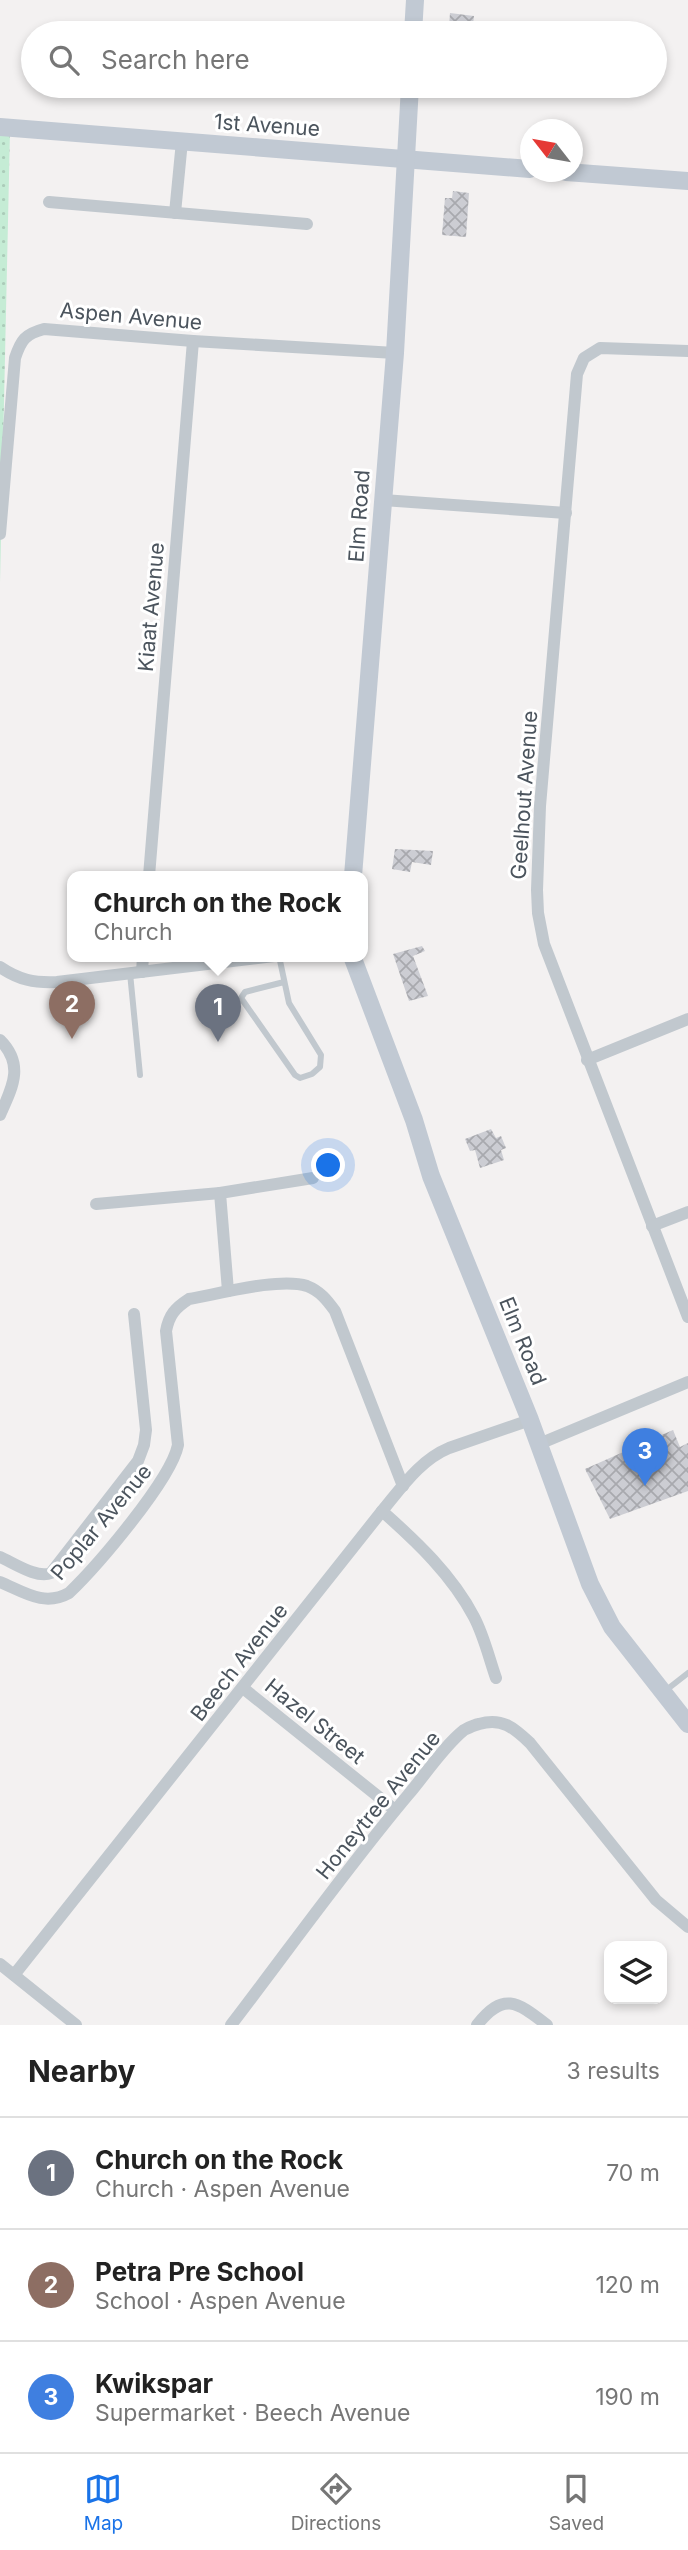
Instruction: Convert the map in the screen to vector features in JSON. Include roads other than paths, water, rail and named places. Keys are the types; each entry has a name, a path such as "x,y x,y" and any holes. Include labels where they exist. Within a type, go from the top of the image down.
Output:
{"street":[{"path":"414,21 415,0"},
{"name":"Elm Road","path":"353,871 395,354 410,98"},
{"name":"1st Avenue","path":"0,127 520,168"},
{"path":"175,213 182,141"},
{"path":"583,173 688,181"},
{"path":"49,202 307,223"},
{"name":"Aspen Avenue","path":"0,534 15,358 20,341 28,333 44,329 395,354"},
{"name":"Kiaat Avenue","path":"149,871 193,341"},
{"name":"Geelhout Avenue","path":"688,351 600,348 584,358 577,374 540,806 537,890 544,944 688,1317"},
{"path":"383,500 566,513"},
{"path":"136,973 141,962"},
{"path":"0,967 14,977 34,983 227,962"},
{"name":"Elm Road","path":"354,962 414,1120 431,1176 530,1420 601,1606 612,1627 688,1724"},
{"path":"587,1060 688,1019"},
{"path":"0,1040 13,1058 15,1070 13,1084 0,1115"},
{"path":"96,1204 220,1193 313,1178"},
{"path":"220,1193 228,1292"},
{"path":"652,1226 688,1212"},
{"name":"Poplar Avenue","path":"0,1582 31,1596 57,1600 69,1593 137,1513 169,1469 178,1445 166,1341 170,1315 178,1306 189,1300 279,1284 298,1284 318,1291 335,1311 403,1486"},
{"path":"0,1558 38,1574 51,1573 138,1461 146,1430 134,1314"},
{"path":"539,1444 688,1382"},
{"name":"Beech Avenue","path":"14,1975 403,1486 436,1454 530,1420"},
{"path":"382,1511 436,1563 459,1591 475,1619 496,1678"},
{"name":"Hazel Street","path":"243,1688 396,1810"},
{"name":"Honeytree Avenue","path":"231,2025 396,1810 465,1730 478,1724 493,1721 505,1723 530,1743 656,1900 688,1927"},
{"path":"0,1965 76,2025"},
{"path":"477,2025 490,2009 500,2004 512,2003 523,2007 547,2025"}],"lane":[{"path":"279,962 293,1010 321,1055 320,1067 312,1074 300,1078 295,1075 241,998 245,992 284,982"},
{"path":"136,973 140,1075"},
{"path":"663,1693 688,1673"}],"place":[{"name":"Petra Pre School","path":"72,1039"},
{"name":"Church on the Rock","path":"218,1042"},
{"name":"Kwikspar","path":"645,1486"}]}
